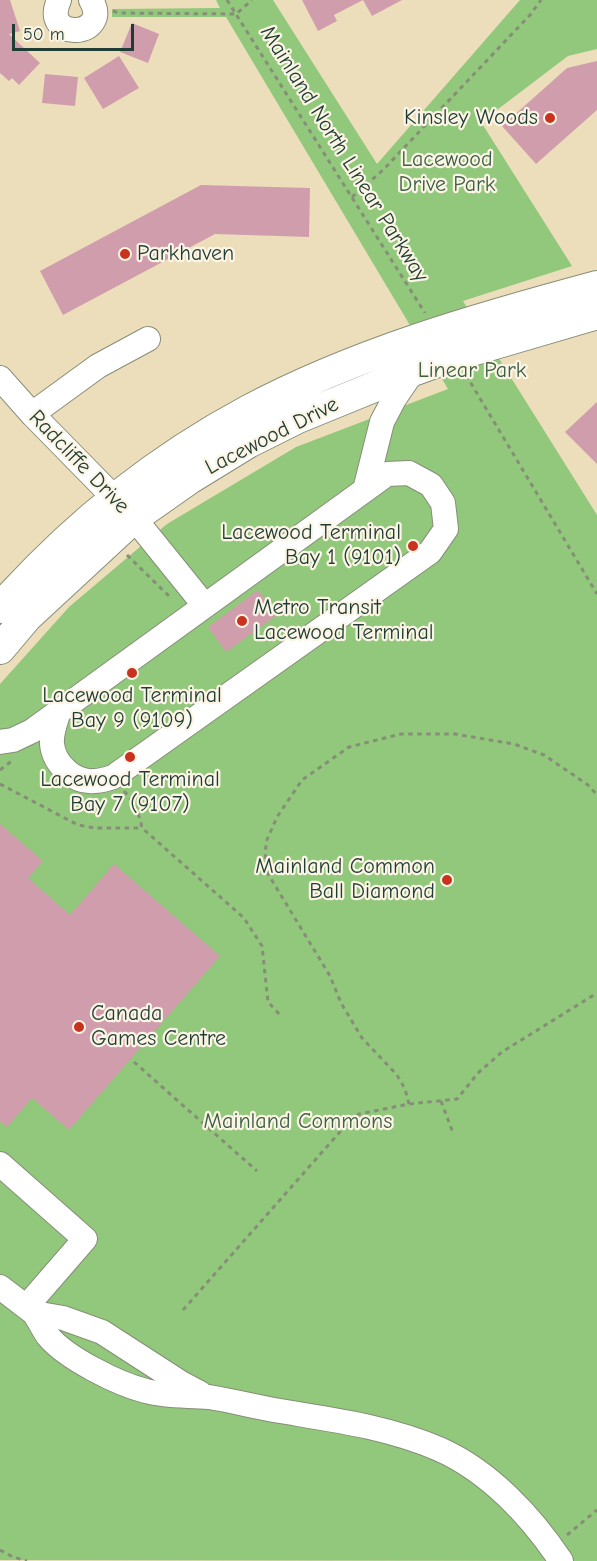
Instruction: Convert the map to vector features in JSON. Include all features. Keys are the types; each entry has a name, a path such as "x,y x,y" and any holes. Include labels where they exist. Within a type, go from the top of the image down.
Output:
{"main road":[{"name":"Lacewood Drive","path":"0,649 124,508 179,451 247,411 340,369 438,332 597,286"},
{"name":"Lacewood Drive","path":"0,608 29,575 124,508 191,478 248,443 298,418 454,356 597,314"}],"street":[{"path":"59,0 55,12 56,19 70,31 77,31 88,26 94,15 91,1"},
{"path":"32,414 98,366 148,339"},
{"path":"365,490 382,422 412,371"},
{"name":"Radcliffe Drive","path":"1,382 124,508 195,613"},
{"path":"0,742 13,740 32,731 59,711 387,474 409,473 431,484 443,502 446,529 430,552 113,777 92,782 71,776 58,762 52,744 53,729 59,711"},
{"path":"7,1170 85,1239 30,1310"},
{"path":"0,1287 30,1310 49,1337 73,1357 109,1378 146,1391 178,1396 208,1397 391,1431 440,1450 480,1474 512,1501 536,1526 556,1554"},
{"path":"30,1310 63,1318 102,1332 181,1383 208,1397"}],"path":[{"name":"Mainland North Linear Parkway","path":"227,0 426,315"},
{"path":"91,1 118,13 236,14 252,0"},
{"path":"352,197 383,170 530,15 541,0"},
{"path":"465,374 597,594"},
{"path":"123,551 172,599 195,613"},
{"path":"409,1104 405,1089 397,1074 362,1038 341,1003 330,976 265,869 266,842 277,817 302,780 349,747 401,734 454,734 514,744 544,755 588,785 597,795"},
{"path":"0,784 78,825 95,828 142,828 244,918 262,946 268,1002 280,1015"},
{"path":"183,1310 346,1125 359,1114 409,1104 457,1099 478,1073 502,1052 597,993"},
{"path":"134,1062 257,1171"},
{"path":"441,1101 453,1133"},
{"path":"556,1554 597,1510"},
{"path":"0,1550 27,1561"}],"green space":[{"name":"Mainland Commons","path":"216,0 273,0 377,164 520,0 597,0 597,49 568,56 481,122 572,266 463,301 597,515 597,1561 0,1560 0,684 69,607 167,524 296,447 448,389 226,17 112,17 112,9 220,8"}],"building":[{"path":"0,0 10,0 20,31 9,34 40,63 19,85 12,78 9,81 0,73"},
{"path":"302,0 363,0 334,15 337,21 318,31"},
{"path":"363,0 402,0 372,16"},
{"path":"132,23 159,34 148,63 120,52"},
{"path":"119,56 139,88 103,109 84,78"},
{"name":"Kinsley Woods","path":"597,61 597,110 536,164 502,126 567,68"},
{"path":"45,74 78,77 75,106 42,103"},
{"name":"Parkhaven","path":"201,185 310,188 309,237 215,234 63,315 40,271"},
{"path":"597,402 597,464 565,432"},
{"name":"Metro Transit Lacewood Terminal","path":"258,590 277,615 226,652 208,627"},
{"name":"Canada Games Centre","path":"0,824 43,861 28,878 70,915 114,864 220,956 69,1130 32,1098 7,1127 0,1121"}],"place":[{"name":"Kinsley Woods","path":"550,118"},
{"name":"Parkhaven","path":"125,254"},
{"name":"Lacewood Terminal Bay 1 (9101)","path":"413,546"},
{"name":"Metro Transit Lacewood Terminal","path":"242,621"},
{"name":"Lacewood Terminal Bay 9 (9109)","path":"132,673"},
{"name":"Lacewood Terminal Bay 7 (9107)","path":"130,757"},
{"name":"Mainland Common Ball Diamond","path":"447,880"},
{"name":"Canada Games Centre","path":"79,1027"}],"park label":[{"name":"Lacewood Drive Park","path":"447,172"},
{"name":"Linear Park","path":"472,371"}]}
